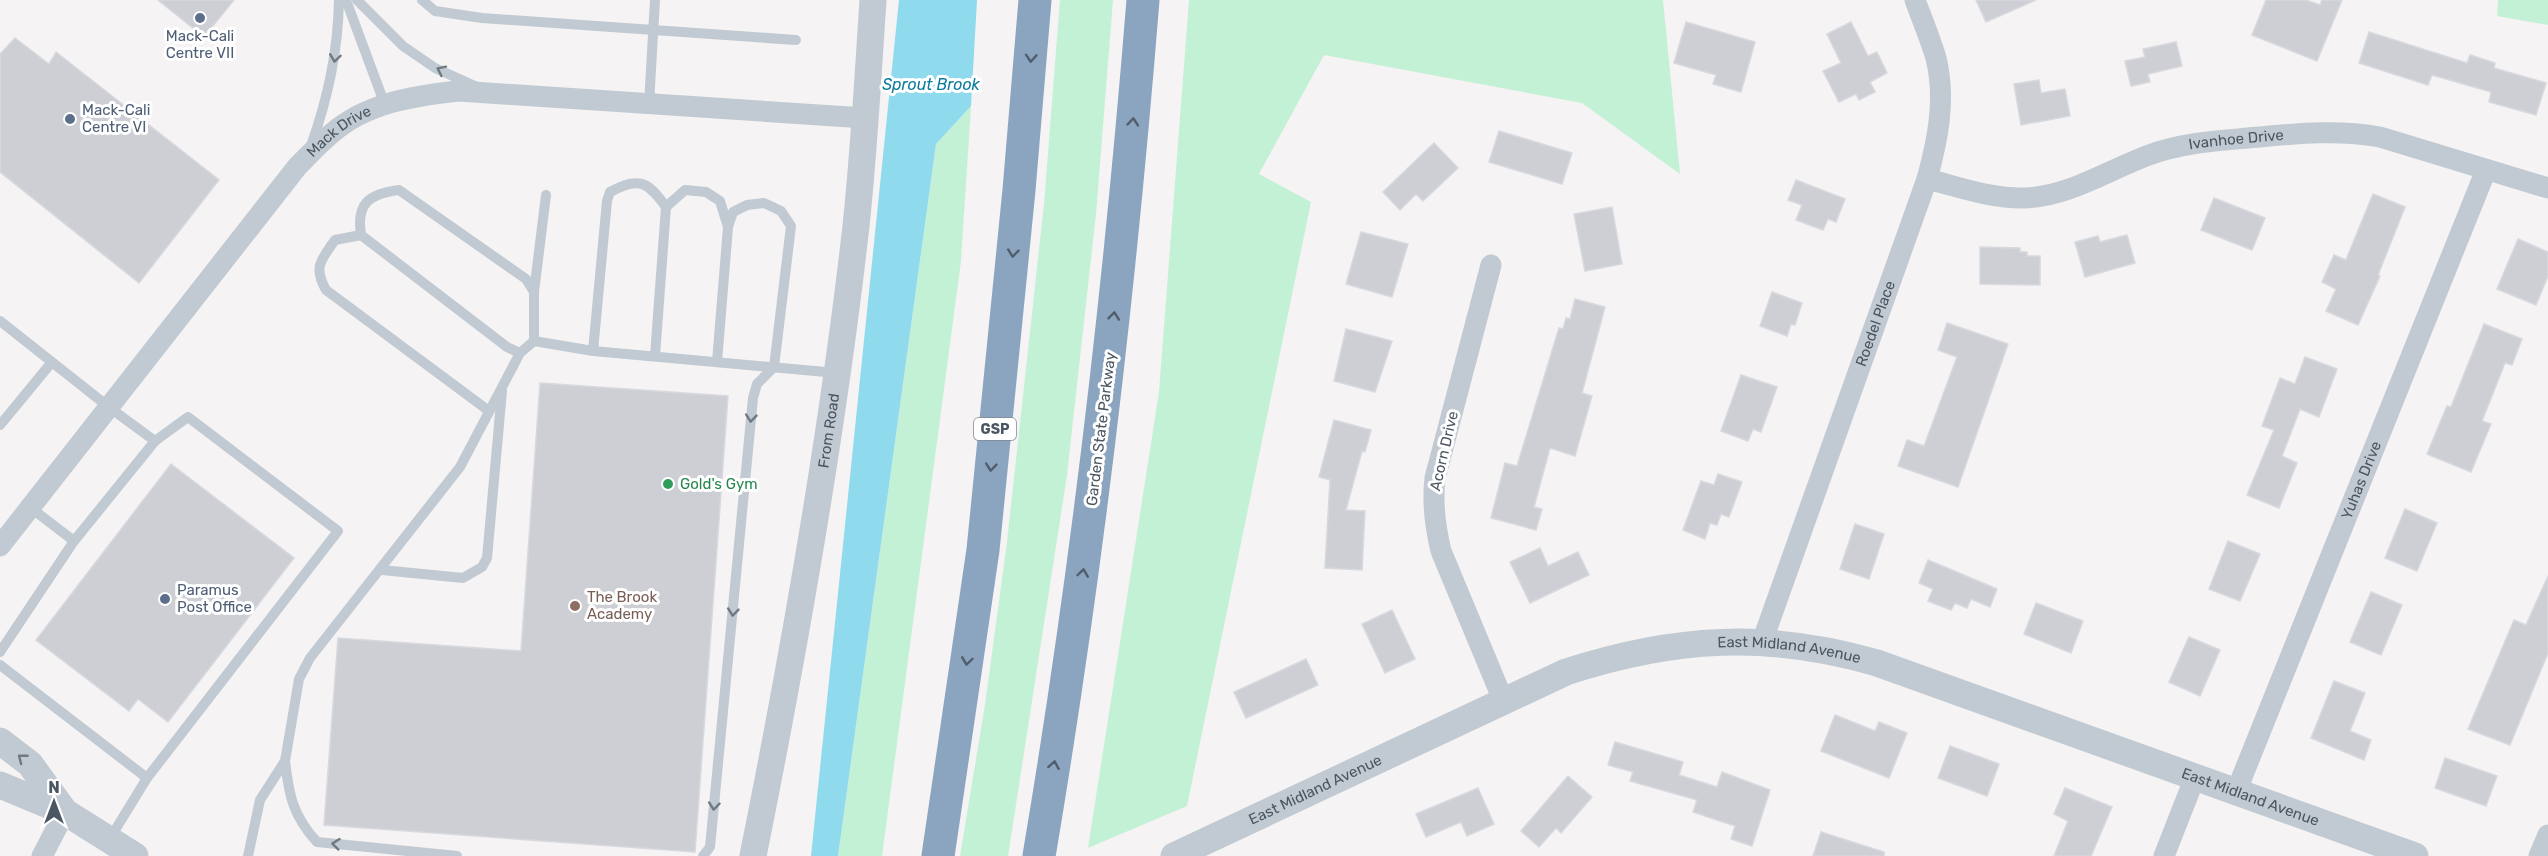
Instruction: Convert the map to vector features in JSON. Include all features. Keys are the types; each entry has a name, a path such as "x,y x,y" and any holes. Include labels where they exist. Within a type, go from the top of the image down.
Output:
{"highway":[{"name":"GSP","path":"938,856 983,550 1019,190 1035,0"},
{"name":"Garden State Parkway","path":"1039,856 1068,678 1101,438 1127,194 1143,0"}],"street":[{"name":"From Road","path":"753,856 817,509 837,373 856,224 873,0"},
{"name":"Roedel Place","path":"1762,642 1927,179 1937,144 1941,113 1940,82 1936,58 1915,0"},
{"name":"Mack Drive","path":"0,546 307,157 332,133 371,109 416,95 458,91 865,118"},
{"name":"Ivanhoe Drive","path":"1927,179 1993,195 2024,198 2059,194 2151,154 2190,144 2323,131 2352,132 2379,137 2548,188"},
{"name":"Yuhas Drive","path":"2236,792 2486,170"},
{"name":"Acorn Drive","path":"1491,265 1435,478 1433,496 1435,527 1441,551 1503,700"},
{"name":"East Midland Avenue","path":"1174,856 1566,672 1613,657 1661,647 1701,642 1762,642 1808,647 1877,663 2415,856"},
{"path":"0,741 30,764 65,812"},
{"path":"2163,856 2195,777"},
{"path":"0,785 65,812 135,856"},
{"path":"42,856 65,812"},
{"path":"2539,856 2548,835"}],"lane":[{"path":"307,157 326,102 335,60 339,0"},
{"path":"346,0 385,105"},
{"path":"357,0 403,46 427,62 494,94"},
{"path":"422,0 435,11 482,18 796,40"},
{"path":"650,104 655,0"},
{"path":"593,351 607,201 610,192 628,184 646,184 656,191 666,207 655,356"},
{"path":"666,207 685,189 706,192 720,201 728,227"},
{"path":"520,353 507,347 361,235 358,217 365,202 380,193 399,190 526,279 534,292"},
{"path":"457,856 317,842 303,827 292,807 285,761 299,680 310,658 460,467 520,353 534,341 534,292 546,195"},
{"path":"703,856 710,847 753,398 758,384 774,367 791,226 781,211 764,203 747,205 733,212 728,227 717,362"},
{"path":"361,235 335,240 320,261 319,278 326,290 489,411"},
{"path":"0,321 155,441"},
{"path":"534,341 593,351 837,373"},
{"path":"0,425 52,362"},
{"path":"381,570 463,578 483,567 487,558 502,388"},
{"path":"0,652 74,541 155,441 188,417 338,531 147,778 109,840"},
{"path":"31,508 74,541"},
{"path":"0,665 147,778"},
{"path":"248,856 260,800 285,761"}],"green space":[{"path":"1060,0 1113,0 1096,214 1067,475 1008,856 960,856 985,705 1007,542 1044,204"},
{"path":"1189,0 1663,0 1680,174 1582,103 1324,55 1259,174 1311,202 1187,806 1088,848 1159,392"},
{"path":"2498,0 2548,0 2548,25 2497,16"},
{"path":"971,106 961,261 882,856 838,856 936,144"}],"water":[{"name":"Sprout Brook","path":"899,0 977,0 971,106 936,144 838,856 811,856"}],"building":[{"name":"Mack-Cali Centre VII","path":"158,0 234,0 204,37"},
{"path":"1976,0 2036,0 1986,22"},
{"path":"2266,0 2306,0 2320,5 2322,0 2342,0 2317,61 2252,35"},
{"path":"1686,22 1755,42 1741,92 1713,84 1716,75 1674,63"},
{"path":"1851,22 1868,56 1877,52 1887,73 1870,82 1875,92 1859,100 1856,94 1839,102 1823,71 1841,63 1827,34"},
{"path":"2369,32 2467,63 2470,55 2495,63 2494,68 2546,83 2536,115 2489,102 2491,92 2432,75 2428,85 2359,63"},
{"name":"Mack-Cali Centre VI","path":"15,38 49,64 56,52 219,180 139,283 0,172 0,54"},
{"path":"2176,42 2182,66 2148,74 2150,82 2131,86 2125,61 2145,57 2143,49"},
{"path":"2039,80 2041,93 2065,89 2070,116 2021,125 2014,84"},
{"path":"1499,131 1572,153 1562,184 1489,162"},
{"path":"1434,143 1458,168 1423,201 1416,194 1400,210 1383,192"},
{"path":"1796,180 1845,199 1836,222 1828,219 1823,230 1796,220 1802,205 1788,200"},
{"path":"2373,194 2405,207 2378,275 2380,276 2358,325 2326,311 2336,289 2322,282 2334,255 2346,260"},
{"path":"2214,198 2265,218 2252,250 2201,230"},
{"path":"1612,207 1622,264 1585,271 1574,214"},
{"path":"1361,232 1408,244 1392,297 1346,284"},
{"path":"2127,235 2135,263 2085,277 2075,242 2098,236 2100,242"},
{"path":"2518,239 2548,252 2548,276 2536,305 2497,289"},
{"path":"1980,247 2020,248 2020,252 2027,252 2027,256 2040,256 2040,285 1980,284"},
{"path":"1772,292 1802,303 1795,325 1791,324 1787,336 1760,326"},
{"path":"1575,299 1605,307 1582,393 1592,396 1575,456 1550,448 1534,507 1542,509 1536,530 1491,518 1505,463 1517,466 1559,328 1563,329 1566,318 1570,319"},
{"path":"1947,323 2008,344 1958,487 1898,466 1907,440 1924,446 1957,357 1938,350"},
{"path":"2484,324 2522,339 2512,365 2505,363 2482,421 2491,424 2471,472 2427,454 2447,406 2451,407"},
{"path":"1346,329 1392,341 1375,392 1334,381"},
{"path":"2305,357 2337,369 2319,417 2300,409 2282,456 2297,463 2279,508 2247,495 2274,430 2262,426 2280,378 2295,384"},
{"path":"1741,375 1777,387 1761,432 1753,429 1748,441 1721,431"},
{"path":"540,383 728,396 695,852 324,825 338,638 521,651"},
{"path":"1334,420 1371,430 1365,452 1362,451 1346,510 1365,511 1362,570 1325,568 1330,480 1319,477"},
{"name":"Paramus Post Office","path":"171,464 294,558 168,722 138,699 129,711 36,640"},
{"path":"1718,474 1742,482 1729,517 1721,514 1717,525 1710,523 1705,539 1683,530 1701,481 1714,485"},
{"path":"2405,509 2437,523 2417,571 2385,558"},
{"path":"1855,524 1884,534 1869,579 1840,569"},
{"path":"2228,541 2260,554 2240,601 2209,589"},
{"path":"1540,548 1548,566 1578,552 1589,575 1530,603 1510,562"},
{"path":"1928,560 1997,589 1990,607 1971,599 1967,608 1955,603 1951,610 1928,601 1933,589 1919,583"},
{"path":"2548,576 2548,653 2510,745 2468,729 2514,620 2526,625"},
{"path":"2371,592 2402,605 2381,655 2350,642"},
{"path":"2036,603 2083,621 2071,653 2024,634"},
{"path":"1392,610 1415,659 1385,673 1362,624"},
{"path":"2189,637 2220,650 2200,696 2169,682"},
{"path":"1306,659 1318,685 1246,718 1234,692"},
{"path":"2334,681 2365,693 2350,731 2371,740 2364,760 2311,738"},
{"path":"1835,715 1875,731 1879,722 1907,733 1889,778 1821,751"},
{"path":"1615,742 1683,762 1679,775 1717,787 1722,772 1770,790 1752,846 1731,839 1735,826 1693,812 1697,800 1630,781 1633,772 1608,765"},
{"path":"1950,746 1999,764 1987,796 1938,778"},
{"path":"2445,758 2497,776 2486,806 2435,788"},
{"path":"1568,776 1592,797 1561,833 1556,828 1539,847 1521,831"},
{"path":"1478,788 1494,824 1467,836 1461,822 1426,837 1416,814"},
{"path":"2065,788 2112,807 2091,856 2054,856 2068,821 2054,814"},
{"path":"1821,832 1884,852 1884,856 1813,856"}],"place":[{"name":"Mack-Cali Centre VII","path":"200,18"},
{"name":"Mack-Cali Centre VI","path":"70,119"},
{"name":"Gold's Gym","path":"668,484"},
{"name":"Paramus Post Office","path":"165,599"},
{"name":"The Brook Academy","path":"575,606"}]}
